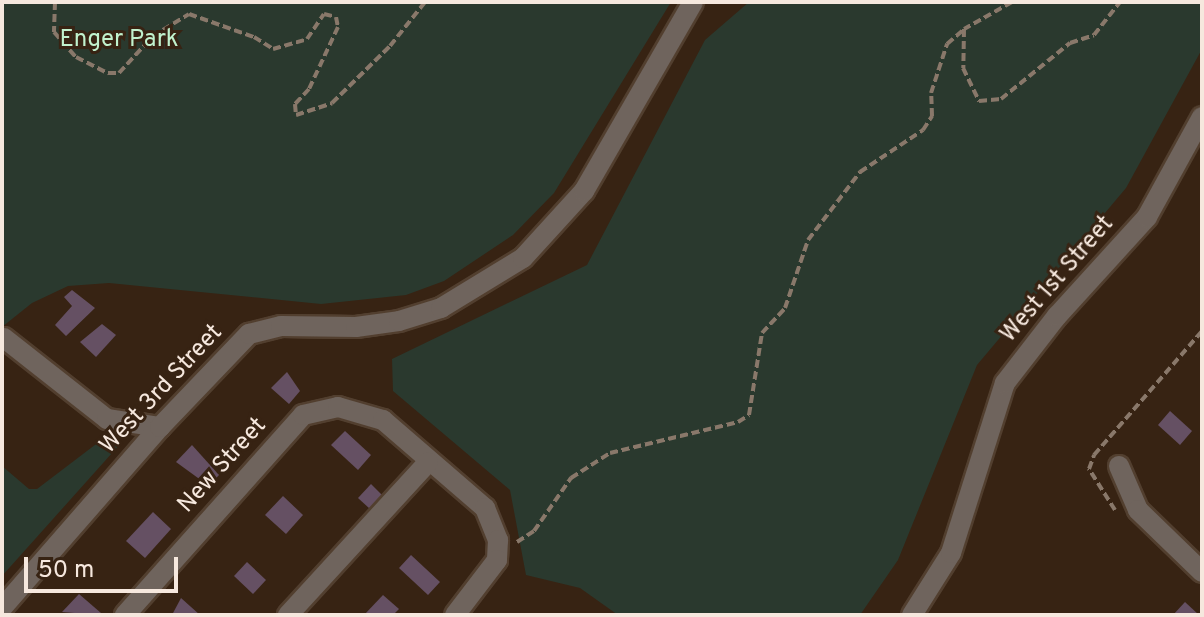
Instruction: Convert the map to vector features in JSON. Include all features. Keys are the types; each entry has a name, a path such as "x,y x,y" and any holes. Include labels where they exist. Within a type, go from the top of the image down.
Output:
{"street":[{"name":"West 3rd Street","path":"2,608 160,427 249,334 281,326 356,327 399,321 441,308 523,258 584,191 693,2"},
{"name":"West 1st Street","path":"912,615 951,553 1005,383 1057,316 1147,217 1202,117"},
{"path":"4,338 107,419 160,427"},
{"name":"New Street","path":"125,615 303,415 338,407 383,420 428,462"},
{"path":"288,615 428,462 485,508 498,540 497,560 488,579 455,615"},
{"path":"1119,466 1138,510 1200,566"}],"path":[{"path":"55,2 54,32 76,57 108,73 119,73 153,36 189,14 273,49 307,39 324,14 336,17 338,27 309,89 295,104 296,115 332,103 390,46 425,2"},
{"path":"498,540 518,542 534,531 571,478 610,453 738,422 749,415 762,333 785,308 808,240 860,172 923,130 932,116 931,93 947,44 964,29 1012,2"},
{"path":"964,29 960,44 970,89 979,101 1001,99 1070,43 1094,35 1120,2"},
{"path":"1138,510 1125,515 1107,502 1089,469 1094,455 1202,331"}],"green space":[{"name":"Enger Park","path":"2,2 671,2 554,193 513,235 444,281 406,295 321,304 109,283 68,286 32,303 2,327"},
{"path":"749,2 1202,2 1202,49 1126,188 977,365 898,560 860,615 618,615 580,588 526,575 510,490 393,391 392,359 587,265 705,40"},
{"path":"108,435 121,443 2,576 2,466 29,489 37,489"}],"building":[{"path":"72,290 95,308 66,336 55,325 72,306 64,297"},
{"path":"102,324 116,335 96,357 80,342"},
{"path":"287,372 300,391 289,404 271,388"},
{"path":"1170,411 1192,431 1180,445 1158,425"},
{"path":"345,431 371,455 358,470 331,445"},
{"path":"192,445 219,475 209,486 176,462"},
{"path":"371,484 382,495 370,509 358,498"},
{"path":"283,496 303,515 286,534 265,515"},
{"path":"153,512 171,529 145,558 126,541"},
{"path":"411,555 440,582 428,595 399,568"},
{"path":"247,562 266,580 253,594 234,576"},
{"path":"79,594 101,613 62,612"},
{"path":"383,595 399,609 393,615 364,615"},
{"path":"181,598 200,615 172,615"},
{"path":"1185,602 1199,615 1173,615"}]}
